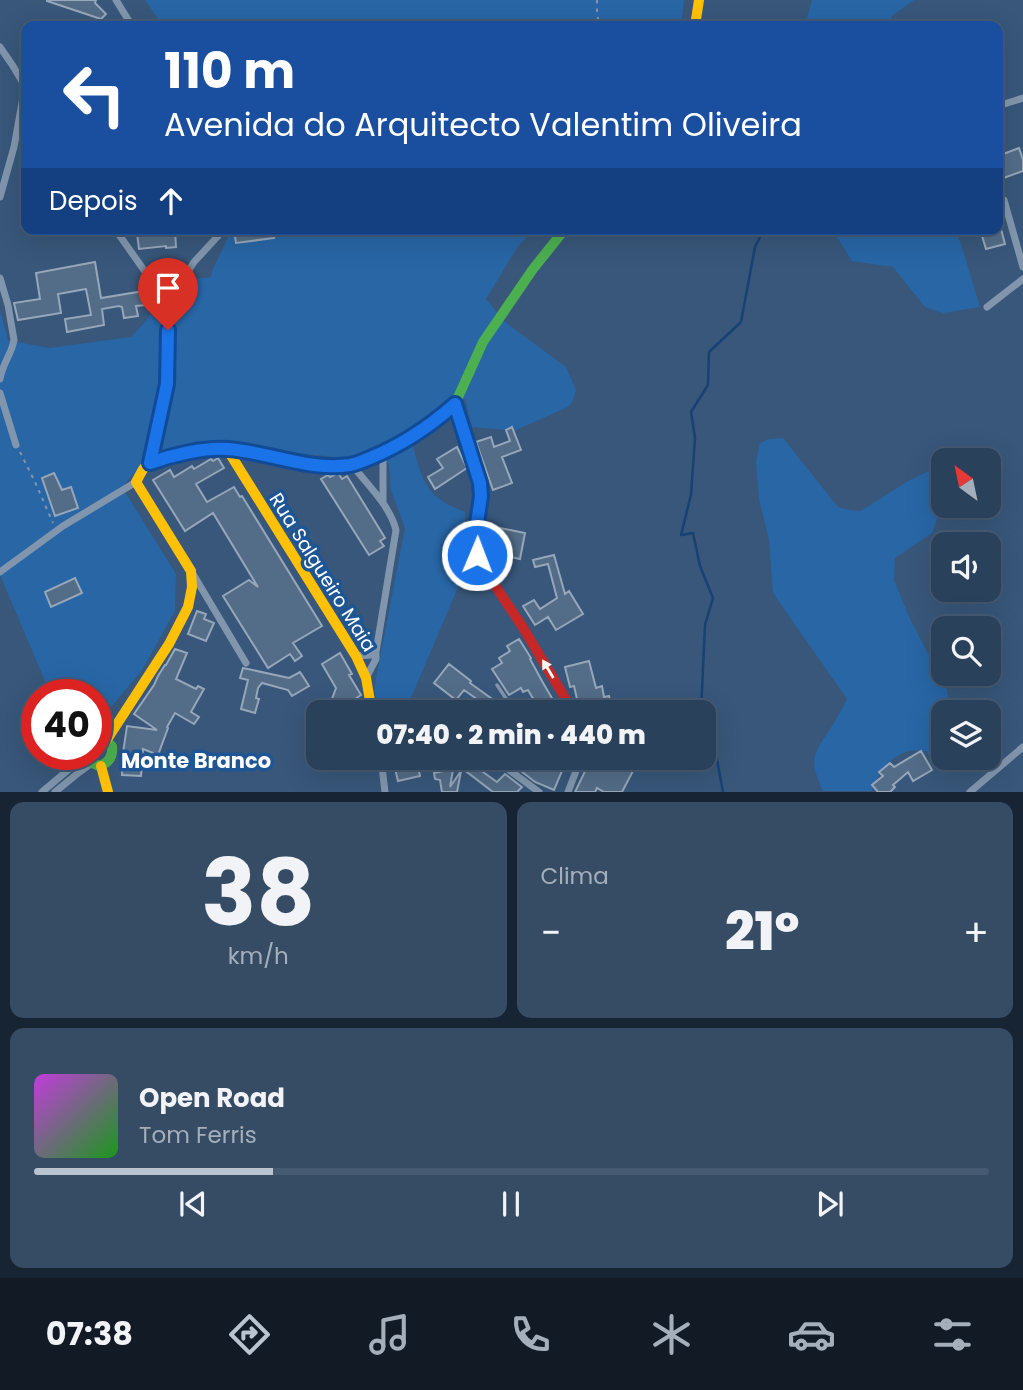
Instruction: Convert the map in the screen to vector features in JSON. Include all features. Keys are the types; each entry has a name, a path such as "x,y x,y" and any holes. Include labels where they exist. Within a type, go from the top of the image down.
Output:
{"street":[{"path":"116,0 129,21"},
{"path":"696,21 699,0"},
{"path":"0,47 21,79"},
{"path":"1003,104 1023,98"},
{"path":"0,197 21,113"},
{"path":"1004,200 1023,267"},
{"path":"120,235 165,300 168,310 167,384 150,463"},
{"path":"168,310 183,278 218,235"},
{"path":"0,572 57,531 136,482 150,463 180,454 227,449 330,467 352,465 383,453 419,432 455,404 483,342 533,269 560,235"},
{"path":"0,278 14,340 0,379"},
{"path":"987,307 1023,279"},
{"path":"0,393 16,445"},
{"path":"455,404 480,483 481,496 475,537 477,555 566,700"},
{"name":"Rua Salgueiro Maia","path":"227,449 356,656 366,678 370,700"},
{"path":"383,453 383,504"},
{"path":"352,465 383,504 396,530 376,659 366,678"},
{"path":"136,482 246,663"},
{"path":"112,724 169,644 188,607 192,587 191,571"},
{"path":"356,656 372,655 376,652"},
{"path":"970,792 1023,747"},
{"path":"42,792 76,770"},
{"path":"55,792 80,770"},
{"path":"97,770 108,792"},
{"path":"383,770 386,792"},
{"path":"510,770 538,792"},
{"path":"568,792 576,770"}],"lane":[{"path":"496,685 507,700"}],"path":[{"path":"597,0 599,21"},
{"path":"16,445 57,531"}],"shaded area":[{"path":"145,0 684,0 682,21 160,21"},
{"path":"812,0 914,0 892,16 890,21 806,21"},
{"path":"229,235 528,235 486,299 505,322 566,367 576,390 568,407 514,431 472,427 465,399 445,401 410,437 421,472 431,491 442,501 465,512 468,564 410,700 377,700 374,689 405,528 391,490 389,465 378,450 357,459 196,444 160,455 136,471 122,487 176,574 175,611 142,670 112,706 112,679 44,679 0,575 0,311 8,340 49,348 131,337 146,321 160,299 179,281 211,277"},
{"path":"836,235 957,235 980,307 943,313 925,307 893,267 852,261"},
{"path":"783,438 838,507 849,510 861,511 931,468 931,518 938,518 931,534 895,558 894,580 931,659 931,686 945,686 948,700 931,700 931,757 927,751 910,751 897,756 877,778 872,791 823,791 816,772 816,752 847,699 773,593 769,539 759,499 756,462 760,443"}],"building":[{"path":"47,0 96,0 95,3 106,14 101,19"},
{"path":"1019,148 1023,171 1003,178 1003,154"},
{"path":"137,235 175,235 176,247 139,249"},
{"path":"235,235 274,235 274,238 236,243"},
{"path":"982,235 1003,235 1005,244 986,249"},
{"path":"95,262 101,298 144,291 146,305 136,306 138,316 124,318 122,307 119,306 102,309 104,325 67,332 65,319 91,315 86,289 58,294 61,313 18,320 14,303 40,299 36,273"},
{"path":"512,427 521,450 502,457 512,483 493,490 476,442 491,437 494,447 510,441 506,430"},
{"path":"457,447 467,468 435,489 428,477 443,468 437,459"},
{"path":"218,458 224,468 196,484 207,502 234,487 322,626 293,643 302,656 295,661 290,654 268,668 223,596 249,580 258,587 213,513 185,531 153,480 170,470 174,477 192,466 194,469"},
{"path":"54,473 62,490 71,487 78,508 55,516 42,478"},
{"path":"338,473 342,479 347,476 385,538 380,541 384,546 369,555 321,479"},
{"path":"500,528 525,533 520,559 495,554"},
{"path":"554,555 565,594 569,591 583,614 556,630 548,617 535,625 523,606 534,600 540,609 557,598 548,564 535,567 533,560"},
{"path":"75,578 82,593 51,607 45,592"},
{"path":"197,611 206,614 204,619 214,623 206,641 188,634"},
{"path":"519,639 553,700 534,700 528,690 523,692 521,688 509,695 492,669 502,663 499,658 510,651 507,646"},
{"path":"175,649 187,653 176,679 196,689 198,686 204,689 191,712 199,717 194,724 175,713 167,727 158,755 143,749 141,776 122,775 127,726 157,730 134,714"},
{"path":"340,653 361,695 354,700 332,700 336,688 322,664"},
{"path":"589,661 596,688 602,686 604,697 609,696 610,700 577,700 574,686 570,687 565,667"},
{"path":"449,664 494,700 478,700 464,690 456,700 434,683"},
{"path":"243,668 289,678 300,672 309,686 292,696 288,690 262,683 258,688 256,698 259,699 255,713 241,709 248,680 240,678"},
{"path":"921,751 932,770 913,781 908,772 893,785 895,787 890,792 878,792 872,785 883,776 879,772 890,763 894,767"},
{"path":"395,770 419,770 420,776 398,781"},
{"path":"453,770 450,787 461,771 457,792 442,792 440,780 435,779 434,773"},
{"path":"464,770 484,770 483,772 497,782 505,774 522,787 517,792 493,792"},
{"path":"520,770 562,771 554,790 535,782"},
{"path":"586,770 633,771 622,792 604,792 597,788 595,792 575,792"}],"waterway":[{"path":"702,700 705,625 713,598 700,566 693,533 681,535 691,495 695,438 691,412 708,385 709,352 741,322 755,247 761,235"},
{"path":"716,758 723,792"}],"traffic: fast":[{"path":"278,459 330,466 352,465 400,444 439,418 455,404 483,342 533,269 560,235"}],"traffic: slow":[{"path":"696,21 699,0"},
{"path":"227,449 356,656 366,678 370,700"},
{"path":"112,732 169,644 188,607 192,587 191,571 136,482 142,471 150,463 160,459 210,450 229,449 278,459"},
{"path":"102,770 108,792"}],"traffic: jam":[{"path":"455,404 480,483 476,535 478,556 566,700"}],"district":[{"name":"Monte Branco","path":"196,761"}],"route":[{"path":"168,330 167,384 150,463 190,452 227,449 330,467 352,465 400,444 455,404 480,483 481,496 475,537 477,555"}]}
